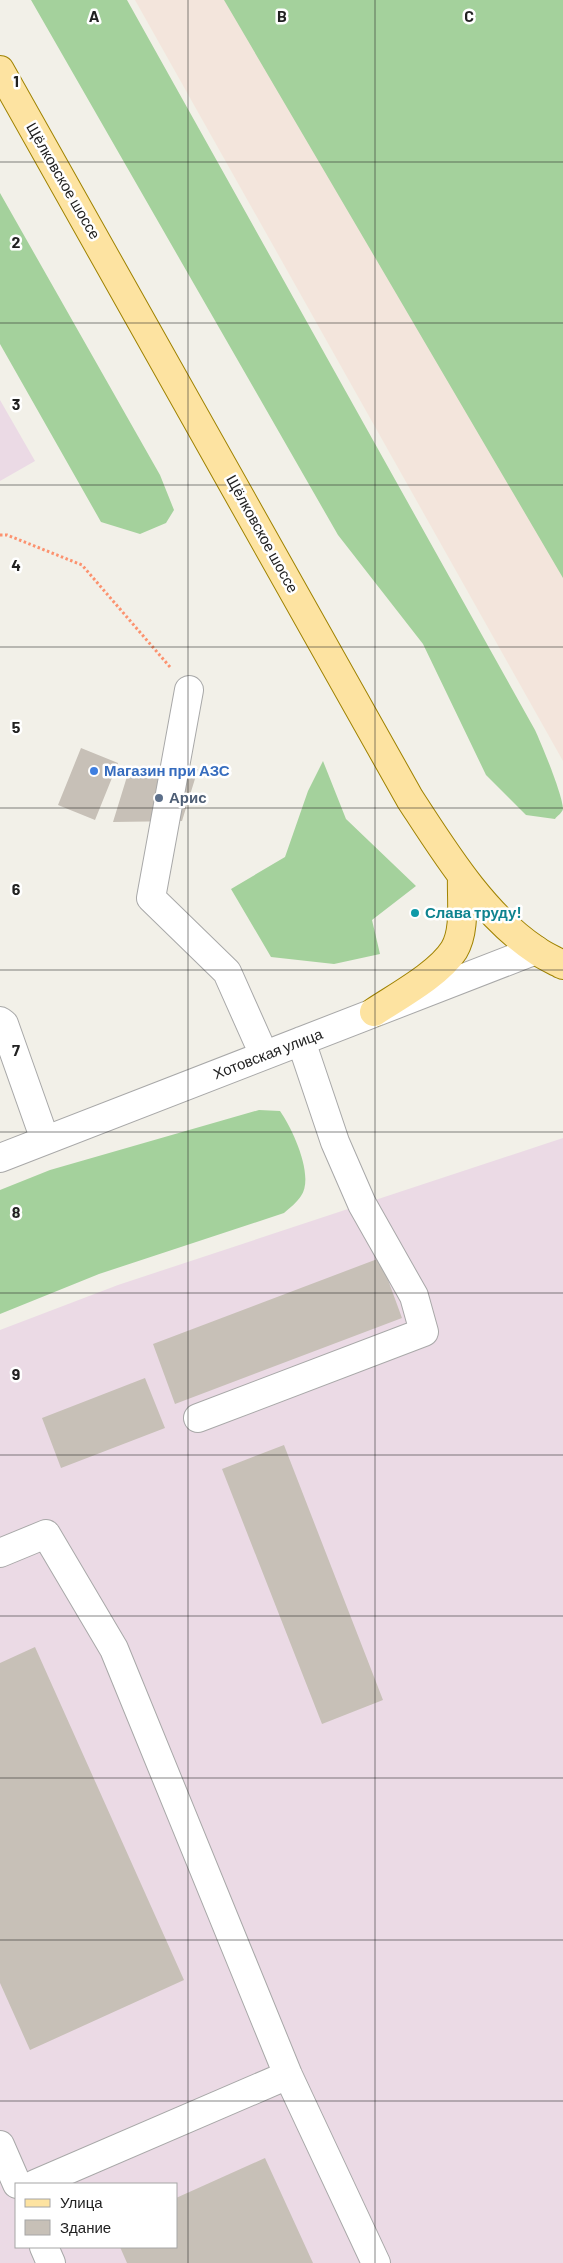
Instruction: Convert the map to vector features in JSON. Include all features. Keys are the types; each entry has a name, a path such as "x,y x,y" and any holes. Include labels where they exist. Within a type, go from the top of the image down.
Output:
{"main road":[{"name":"Щёлковское шоссе","path":"0,70 410,799 462,877 509,928 536,950 563,964"},
{"path":"374,1012 435,970 454,950 461,926 462,877"}],"street":[{"path":"189,690 151,898 226,972 264,1055"},
{"name":"Хотовская улица","path":"0,1158 536,950"},
{"path":"0,1021 4,1024 45,1140"},
{"path":"198,1418 424,1332 414,1296 362,1204 335,1142 301,1041"},
{"path":"0,1553 46,1534 114,1649 288,2075 376,2263"},
{"path":"37,2183 288,2075"},
{"path":"0,2145 17,2183"},
{"path":"0,2199 15,2192"},
{"path":"44,2248 51,2263"}],"path":[{"path":"0,535 7,535 82,566 189,690"}],"shaded area":[{"path":"135,0 563,0 563,761"},
{"path":"0,400 35,461 0,481"},
{"path":"563,1138 563,2263 0,2263 0,1330 118,1285"}],"green space":[{"path":"31,0 127,0 535,730 560,793 563,809 555,819 526,815 486,775 423,644 338,535"},
{"path":"224,0 563,0 563,578"},
{"path":"0,193 160,475 174,510 166,523 140,534 101,522 0,344"},
{"path":"323,761 346,819 416,886 372,920 380,954 334,964 271,957 231,889 285,857 308,791"},
{"path":"259,1110 280,1111 296,1140 304,1165 305,1187 301,1196 284,1213 99,1274 0,1314 0,1190 50,1170"}],"building":[{"path":"81,748 118,763 95,820 58,805"},
{"path":"198,769 182,821 113,822 129,770"},
{"path":"380,1258 402,1318 175,1404 153,1344"},
{"path":"145,1378 165,1428 61,1468 42,1418"},
{"path":"284,1445 383,1700 322,1724 222,1469"},
{"path":"35,1647 184,1980 30,2050 0,1983 0,1663"},
{"path":"265,2158 313,2263 127,2263 120,2248 178,2248 178,2197"}],"place":[{"name":"Магазин при АЗС","path":"94,771"},
{"name":"Арис","path":"159,798"},
{"name":"Слава труду!","path":"415,913"}]}
